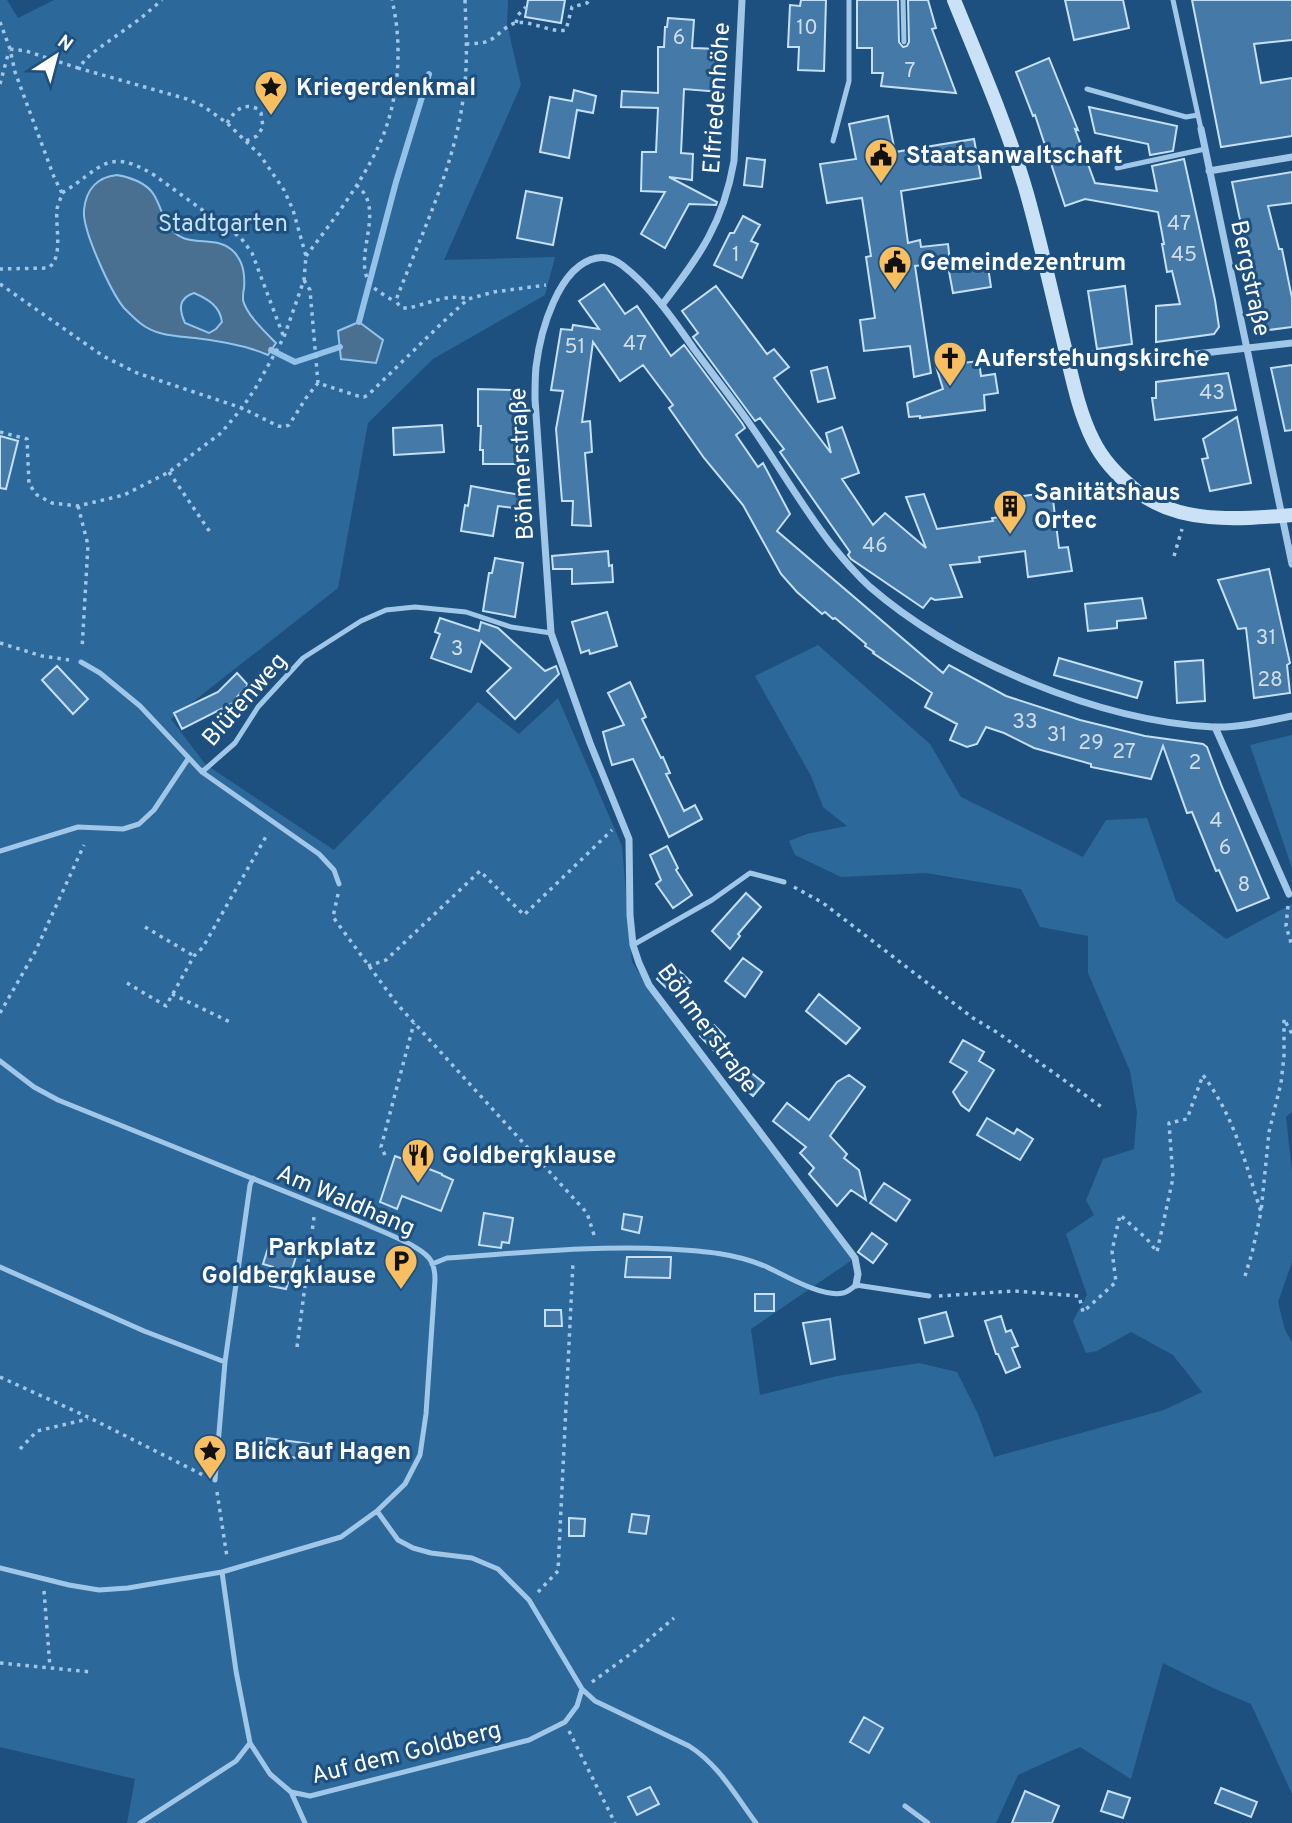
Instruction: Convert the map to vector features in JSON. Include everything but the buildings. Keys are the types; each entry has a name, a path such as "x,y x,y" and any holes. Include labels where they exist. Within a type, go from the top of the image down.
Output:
{"main road":[{"path":"954,0 992,94 1027,193 1085,421 1094,443 1108,464 1138,492 1155,503 1187,514 1223,518 1287,515"}],"street":[{"name":"Elfriedenhöhe","path":"662,305 709,238 729,187 734,161 742,0"},
{"name":"Bergstraße","path":"1201,129 1246,348 1287,515 1292,564"},
{"path":"1209,171 1292,157"},
{"name":"Böhmerstraße","path":"856,1285 858,1274 855,1258 649,985 633,945 629,839 590,743 551,632 535,399 536,366 545,324 562,285 574,269 585,261 600,257 611,259 640,281 662,305 752,427 830,543 871,587 915,621 973,657 1042,688 1098,706 1163,721 1215,727 1237,726 1292,716"},
{"path":"1107,364 1292,343"},
{"path":"1215,727 1289,894"}],"lane":[{"path":"833,141 849,82 849,0"},
{"path":"903,0 904,42"},
{"name":"Bergstraße","path":"1173,0 1201,129"},
{"path":"1087,89 1185,117 1198,115"},
{"path":"1117,169 1205,149"},
{"name":"Blütenweg","path":"202,772 234,743 258,707 303,658 360,621 386,610 415,607 453,611 511,627 551,632"},
{"path":"81,663 100,673 140,706 202,772 319,854 334,870 339,884"},
{"path":"0,851 78,827 123,829 139,824 154,810 188,759"},
{"path":"633,945 712,900 750,873 784,882"},
{"name":"Am Waldhang","path":"0,1061 34,1087 58,1100 363,1223 411,1245 423,1253 432,1264 447,1258 596,1247 648,1248 725,1254 757,1263 831,1294 845,1293 856,1285"},
{"path":"215,1480 225,1362 253,1178"},
{"path":"0,1568 99,1590 128,1588 222,1572 341,1538 377,1511 405,1484 419,1455 426,1414 435,1293 432,1264"},
{"path":"0,1267 144,1331 225,1362"},
{"path":"856,1285 929,1296"},
{"path":"377,1511 398,1540 413,1548 472,1558 498,1569 529,1600 582,1689 595,1701 702,1754 717,1769 756,1823"},
{"name":"Auf dem Goldberg","path":"222,1572 236,1671 250,1743 270,1774 291,1792 310,1796 518,1743 565,1722"},
{"path":"565,1722 576,1706 582,1689"},
{"path":"140,1823 236,1761 250,1743"},
{"path":"291,1792 305,1823"},
{"path":"905,1806 928,1823"}],"path":[{"path":"78,68 91,54 162,0"},
{"path":"306,256 356,185 381,140 393,99 398,63 392,0"},
{"path":"397,303 453,150 464,93 465,0"},
{"path":"466,44 488,41 516,23 566,30 572,7 589,0"},
{"path":"516,23 518,15 526,7"},
{"path":"0,22 15,72 62,193"},
{"path":"0,432 27,439 29,484 37,495 52,502 78,506 124,495 169,472 221,433 242,408 284,337 304,280 306,256 293,210 272,170 227,123 203,106 26,51 10,49"},
{"path":"0,84 10,49"},
{"path":"227,123 238,108 245,106 258,109 263,127 257,136 246,141"},
{"path":"0,269 48,268 54,264 57,256 57,207 62,193 98,166 117,160 129,162 155,175 241,238 252,253 284,337"},
{"path":"356,185 366,195 369,206 366,270 373,286 402,308 408,309 443,298 458,296 468,299"},
{"path":"0,284 114,362 137,373 242,408 278,426 289,425 318,383 310,290 304,280"},
{"path":"318,383 358,396 369,395 468,299 538,285 562,285"},
{"path":"1068,357 1094,352 1097,365 1107,364"},
{"path":"169,472 210,532"},
{"path":"0,643 42,656 81,663 88,545 78,506"},
{"path":"1174,556 1187,514"},
{"path":"127,983 166,1006 274,822"},
{"path":"368,966 386,960 480,871 524,915 622,822"},
{"path":"0,1013 35,952 84,845"},
{"path":"784,882 824,904 973,1018 1102,1108"},
{"path":"339,884 334,917 368,966 389,995 587,1213 596,1247"},
{"path":"1289,894 1286,926 1292,946"},
{"path":"145,927 194,956"},
{"path":"172,994 232,1023"},
{"path":"1245,1276 1261,1212 1269,1132 1281,1083 1284,1019 1292,1034"},
{"path":"385,1155 381,1147 414,1023"},
{"path":"929,1296 1014,1291 1079,1296 1083,1312 1116,1282 1112,1251 1120,1215 1147,1239 1157,1252 1173,1178 1169,1124 1187,1119 1203,1075 1218,1095 1237,1135 1261,1212"},
{"path":"297,1347 315,1203"},
{"path":"529,1600 558,1572 574,1249"},
{"path":"0,1377 215,1480 229,1570"},
{"path":"20,1449 37,1431 90,1418"},
{"path":"44,1579 50,1668"},
{"path":"582,1689 640,1647 674,1618"},
{"path":"0,1663 90,1672"},
{"path":"565,1722 615,1823"}],"green space":[{"name":"Stadtgarten","path":"0,0 7,0 18,18 54,0 508,0 507,24 521,85 444,260 555,257 545,295 433,359 368,423 338,588 171,719 205,764 334,850 478,702 519,734 558,698 622,846 632,962 855,1258 751,1329 760,1395 837,1376 919,1363 957,1372 978,1414 994,1457 1164,1410 1202,1392 1173,1355 1131,1332 1097,1351 1086,1353 1073,1321 1087,1295 1066,1234 1094,1215 1086,1200 1103,1159 1134,1149 1137,1112 1130,1071 1088,973 1088,936 1040,927 1021,889 926,873 841,877 795,855 789,841 807,834 847,826 823,807 811,776 755,676 818,645 930,744 961,797 1083,857 1106,820 1147,818 1176,901 1226,939 1292,904 1292,1112 1286,1117 1292,1171 1292,1262 1278,1302 1285,1330 1292,1342 1292,1794 1251,1704 1163,1663 1131,1779 1080,1747 1018,1775 996,1823 127,1823 135,1779 0,1747"},
{"path":"1292,735 1292,868 1250,745"}],"shaded area":[{"path":"110,176 127,177 147,187 175,233 189,240 221,244 235,253 243,270 245,305 256,323 276,343 268,355 233,344 159,333 140,323 124,308 98,260 84,210 90,191 98,182","holes":["194,293 212,304 221,316 222,322 209,333 185,323 182,314 181,305 185,298"]},
{"path":"359,322 383,340 376,363 341,359 338,331"}],"waterway":[{"path":"359,322 396,182 429,74"},
{"path":"271,350 295,362 340,347"}],"place":[{"name":"Kriegerdenkmal","path":"271,117"},
{"name":"Staatsanwaltschaft","path":"881,185"},
{"name":"Gemeindezentrum","path":"895,292"},
{"name":"Auferstehungskirche","path":"950,388"},
{"name":"Sanitätshaus Ortec","path":"1010,536"},
{"name":"Goldbergklause","path":"418,1185"},
{"name":"Parkplatz Goldbergklause","path":"401,1291"},
{"name":"Blick auf Hagen","path":"210,1481"}]}
